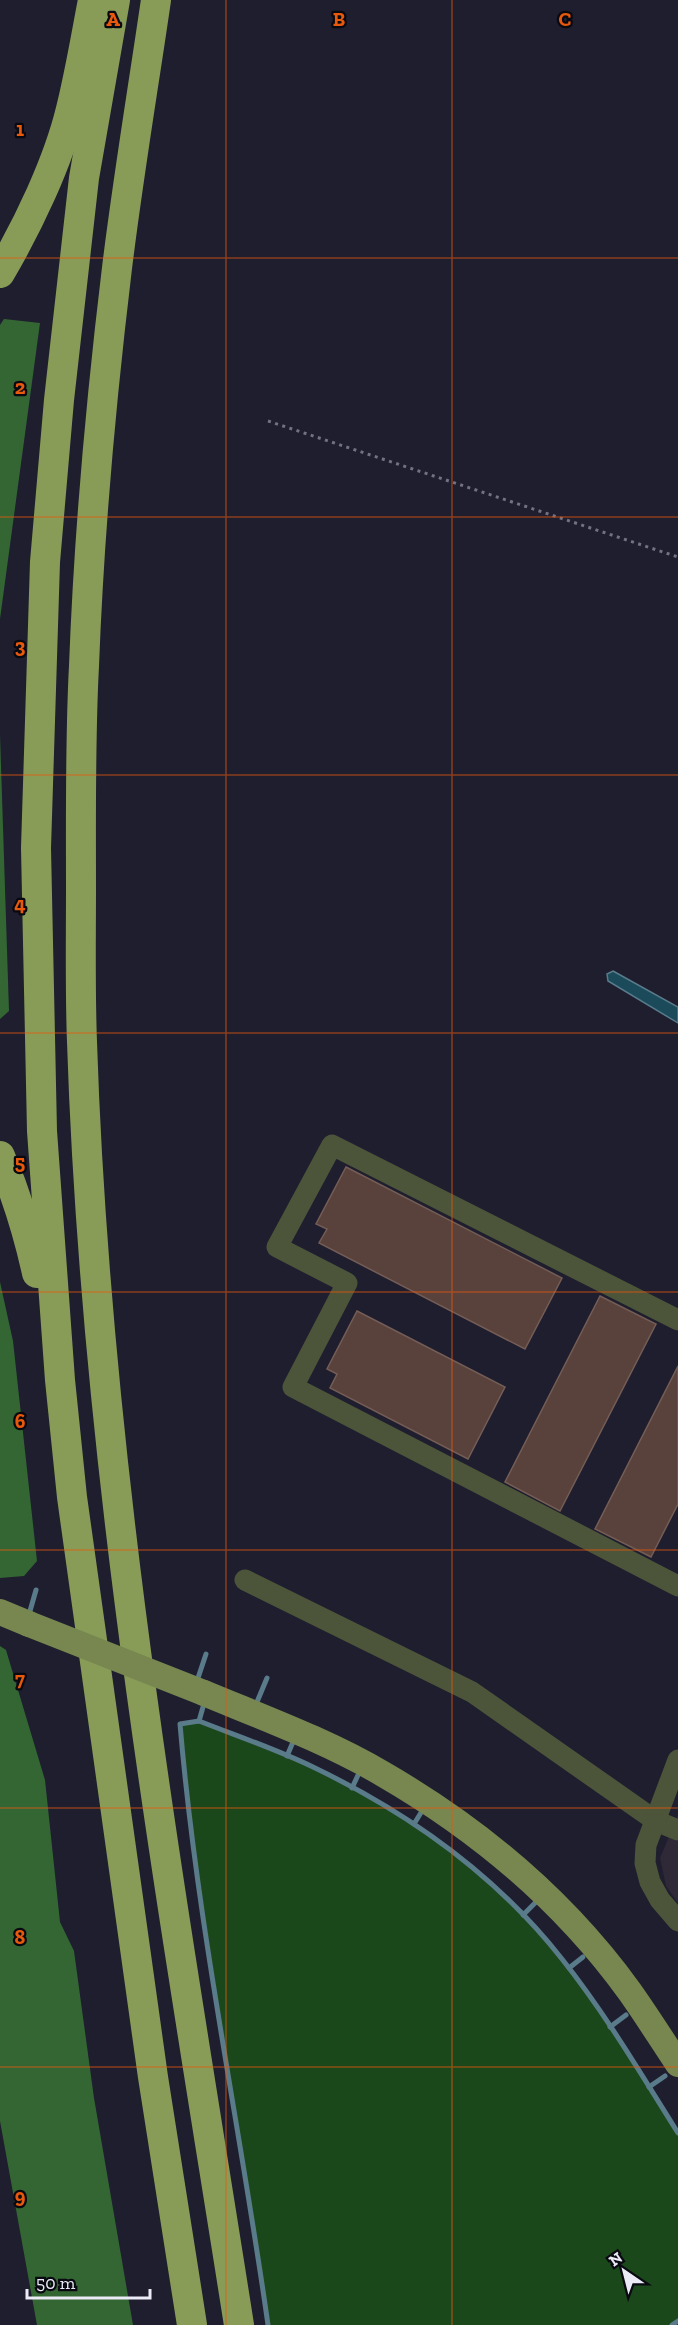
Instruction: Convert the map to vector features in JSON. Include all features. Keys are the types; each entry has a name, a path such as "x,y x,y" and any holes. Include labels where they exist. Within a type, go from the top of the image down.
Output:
{"highway":[{"path":"0,273 21,236 46,180 71,111 93,0"},
{"path":"115,0 80,211 59,400 45,562 36,848 42,1131 60,1380 97,1687 153,2077 192,2325"},
{"path":"156,0 117,272 89,564 83,670 81,1040 93,1235 115,1488 176,1937 239,2325"},
{"path":"0,1156 16,1194 29,1237 60,1380"},
{"path":"221,2212 247,2279 254,2325"}],"main road":[{"path":"0,1612 204,1693 315,1741 381,1772 446,1813 494,1848 543,1893 592,1945 629,1992 678,2064"}],"lane":[{"path":"678,1320 332,1145 277,1246 346,1283 293,1387 678,1587"},
{"path":"245,1580 472,1692 656,1821 678,1830"},
{"path":"678,1760 646,1845 645,1863 650,1882 660,1900 678,1921"}],"path":[{"path":"268,421 678,557"}],"shaded area":[{"path":"678,1815 678,1903 666,1886 660,1858"}],"green space":[{"path":"4,319 40,323 0,619 0,325"},
{"path":"0,735 9,1011 0,1019"},
{"path":"0,1282 13,1341 37,1561 24,1576 0,1578"},
{"path":"0,1646 6,1650 45,1780 60,1922 74,1951 94,2098 133,2325 37,2325 0,2121"},
{"path":"199,1721 312,1767 385,1806 435,1837 480,1873 518,1909 562,1959 607,2022 678,2133 678,2321 672,2325 268,2325 184,1781 180,1724"}],"water":[{"path":"613,971 678,1007 678,1023 608,981 607,974"}],"building":[{"path":"346,1167 562,1278 525,1349 319,1243 327,1229 316,1224"},
{"path":"600,1296 656,1324 560,1511 505,1482"},
{"path":"357,1311 505,1387 468,1459 330,1388 337,1374 327,1369"},
{"path":"678,1366 678,1504 651,1557 595,1529"}],"waterway":[{"path":"30,1611 36,1590"},
{"path":"198,1678 206,1654"},
{"path":"257,1702 267,1678"},
{"path":"199,1721 203,1707"},
{"path":"268,2325 197,1875 180,1724 199,1721 271,1748 313,1767 349,1785 417,1826 480,1873 536,1929 578,1980 622,2044 678,2133"},
{"path":"287,1756 293,1742"},
{"path":"352,1788 359,1773"},
{"path":"414,1824 422,1811"},
{"path":"523,1915 535,1903"},
{"path":"569,1968 583,1957"},
{"path":"610,2027 626,2015"},
{"path":"649,2087 665,2076"},
{"path":"672,2325 678,2321"}]}
